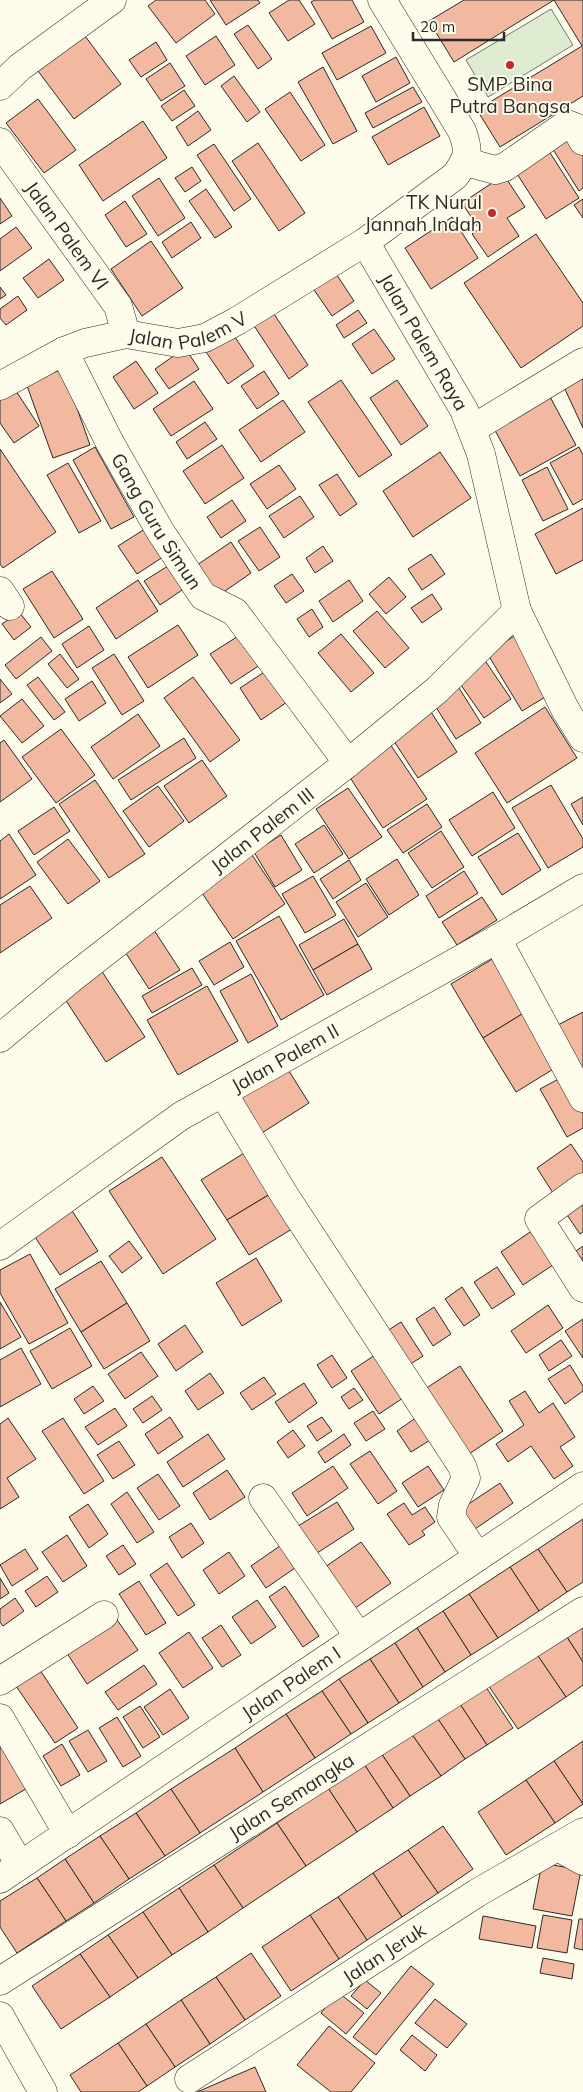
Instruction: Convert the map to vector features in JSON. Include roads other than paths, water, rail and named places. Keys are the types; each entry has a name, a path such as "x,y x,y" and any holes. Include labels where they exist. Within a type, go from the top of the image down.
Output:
{"street":[{"path":"0,86 20,67 112,0"},
{"path":"365,242 455,176 466,162 468,146 462,131 382,0"},
{"path":"466,162 495,170 506,167 566,124 575,127 583,141"},
{"name":"Jalan Palem VI","path":"0,142 118,306 126,334"},
{"name":"Jalan Palem V","path":"0,386 64,351 85,343 126,334 178,343 205,338 237,321 365,242"},
{"name":"Jalan Palem Raya","path":"365,242 464,410 481,454 517,611 565,709 583,738"},
{"name":"Gang Guru Simun","path":"64,351 109,441 160,531 203,596 235,612 348,763"},
{"path":"472,430 583,362"},
{"name":"Jalan Palem III","path":"0,1038 72,978 348,763 437,690 517,611"},
{"name":"Jalan Palem II","path":"0,1246 181,1116 497,939 583,888"},
{"path":"497,939 580,1087"},
{"path":"223,1093 290,1205 462,1466 466,1478 453,1505 450,1517 478,1557"},
{"path":"583,1187 539,1219 583,1288"},
{"name":"Jalan Palem I","path":"10,1872 583,1486"},
{"path":"263,1498 359,1637"},
{"name":"Jalan Semangka","path":"0,1981 583,1611"},
{"path":"0,1681 104,1615"},
{"path":"0,1718 68,1834"},
{"path":"0,1831 10,1872"},
{"name":"Jalan Jeruk","path":"189,2079 477,1893 583,1832"},
{"path":"558,1847 583,1861"},
{"path":"0,2016 43,2092"}],"place":[{"name":"SMP Bina Putra Bangsa","path":"510,65"},
{"name":"TK Nurul Jannah Indah","path":"492,213"}]}
